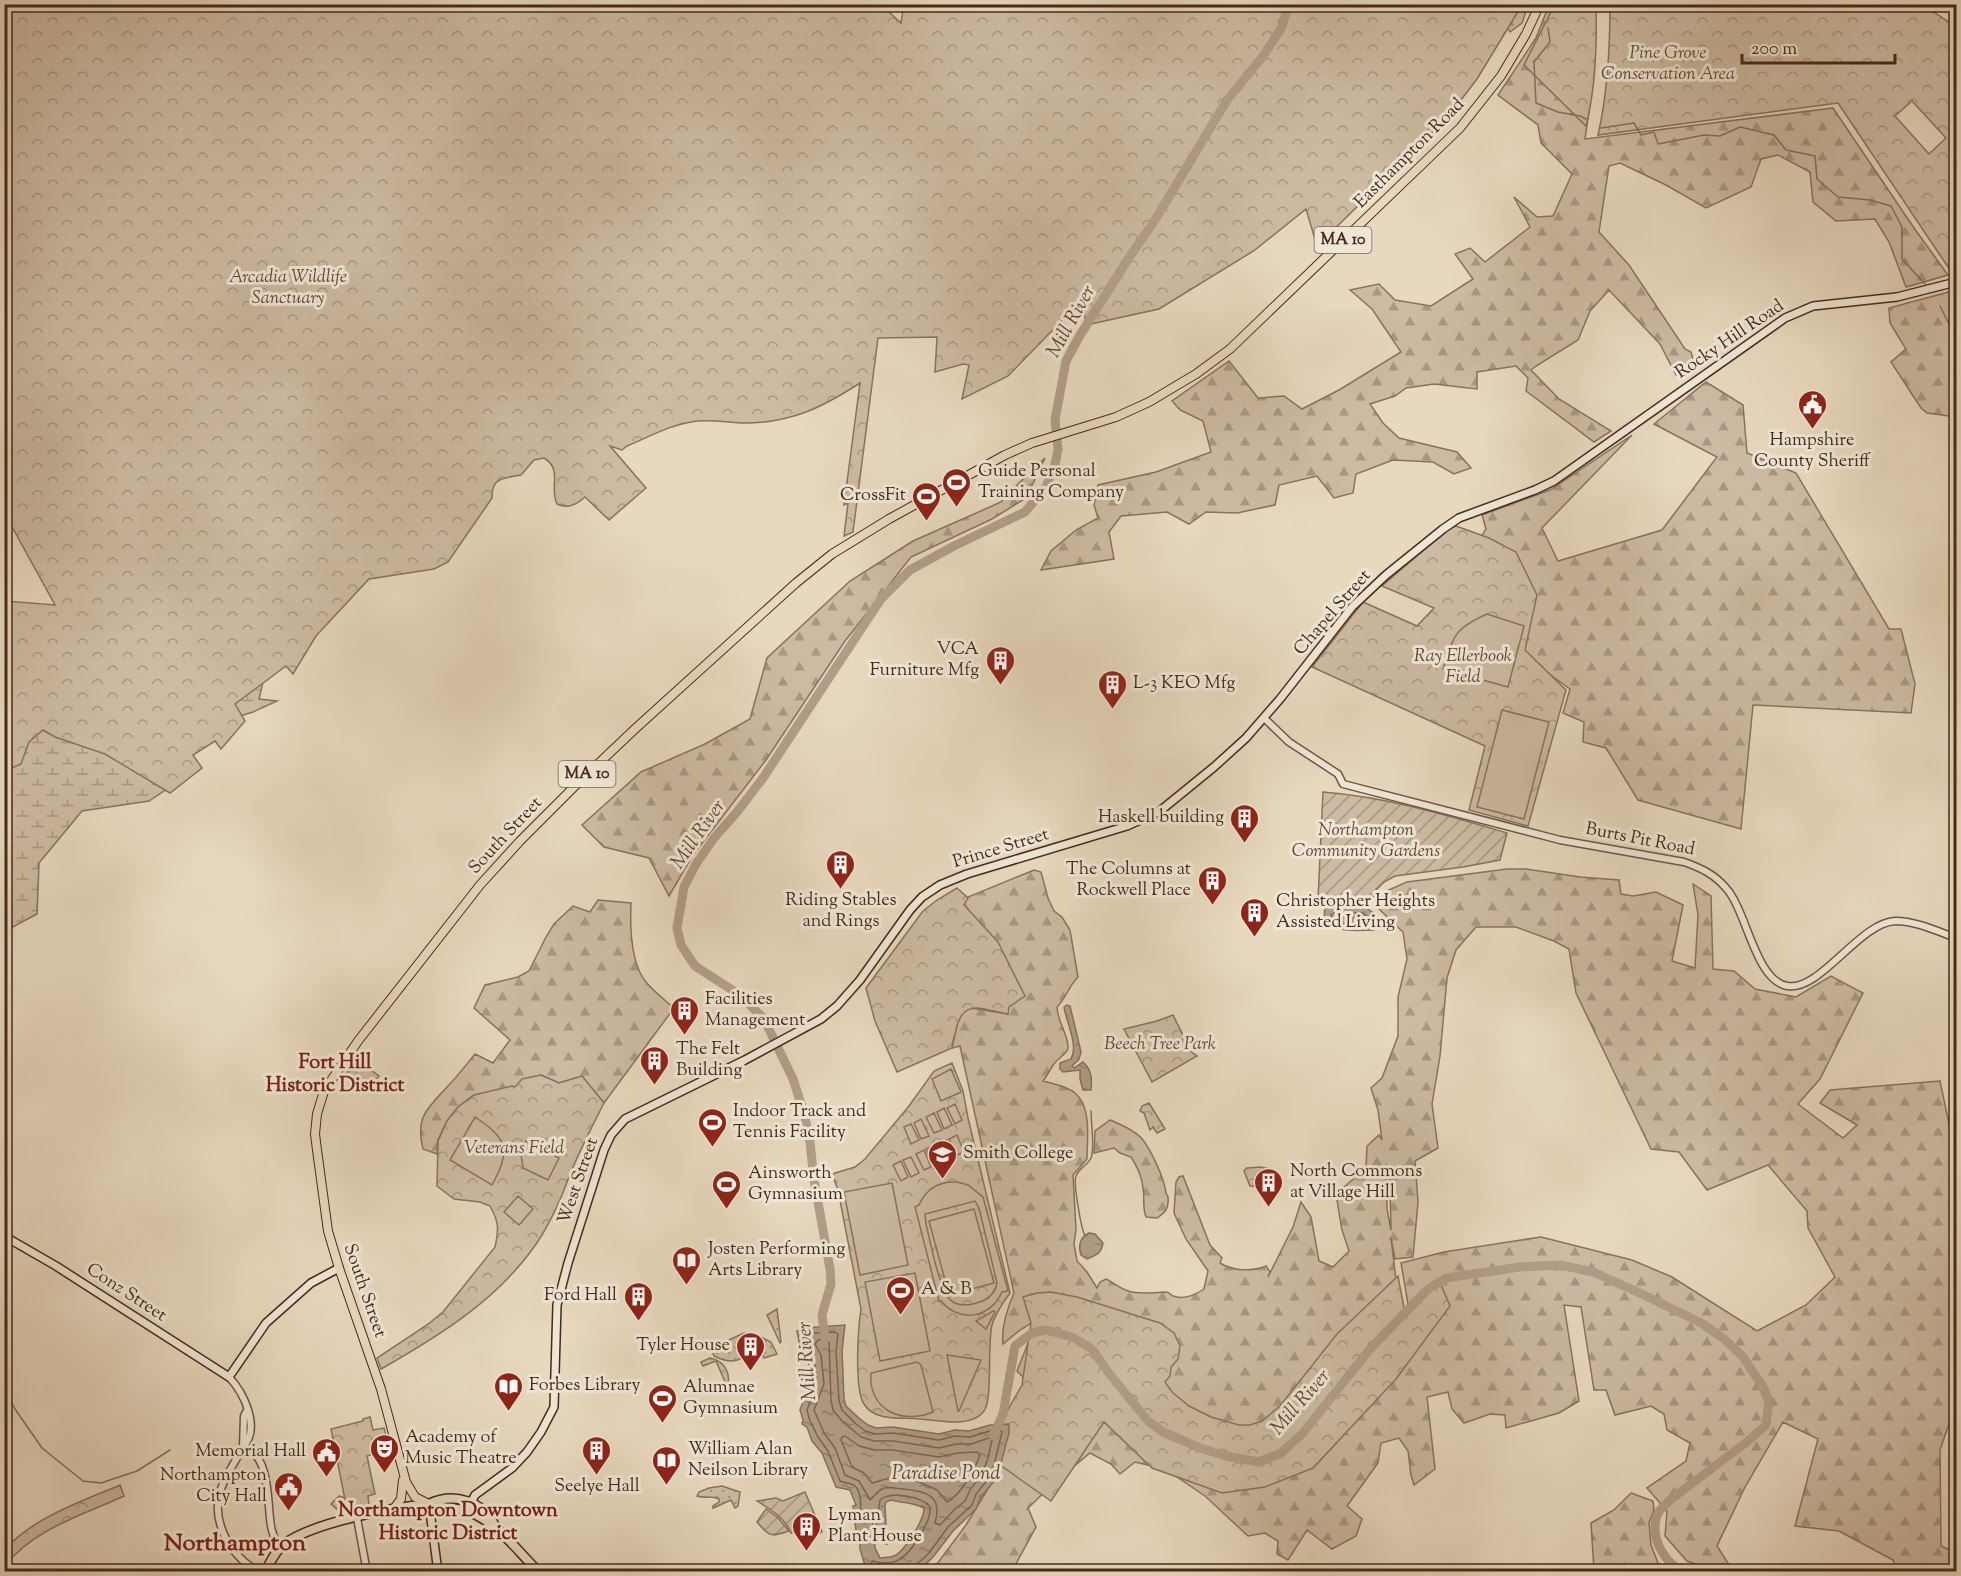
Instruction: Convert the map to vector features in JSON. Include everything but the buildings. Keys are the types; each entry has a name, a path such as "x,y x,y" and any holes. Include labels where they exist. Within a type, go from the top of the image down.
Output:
{"highway":[{"path":"265,1572 279,1548 310,1531 357,1518 445,1499 462,1499 484,1511 495,1526 539,1572"},
{"path":"429,1504 439,1508 467,1512 495,1526"}],"main road":[{"name":"Easthampton Road","path":"1098,424 1160,397 1230,349 1460,128 1507,66 1540,4"},
{"name":"Rocky Hill Road","path":"1576,466 1785,318 1806,308 1897,297 1956,282"},
{"name":"South Street","path":"403,1473 381,1389 328,1231 316,1150 316,1123 321,1098 357,1041 480,885 520,841 602,759 754,620 832,554 881,523 1005,455 1041,440 1098,424"},
{"name":"Chapel Street","path":"1142,821 1160,811 1231,752 1264,718 1361,597 1430,539 1459,519 1548,484 1576,466"},
{"name":"Prince Street","path":"889,938 915,904 948,881 1142,821"},
{"name":"West Street","path":"467,1512 475,1495 512,1468 527,1452 554,1407 556,1321 561,1289 604,1149 611,1134 625,1119 755,1055 821,1019 837,1005 868,969 889,938"},
{"name":"Conz Street","path":"4,1236 56,1266 229,1377"},
{"path":"229,1377 266,1323 311,1283 339,1268"},
{"name":"MA 10","path":"403,1473 412,1494 429,1504"},
{"name":"MA 10","path":"393,1510 402,1495 403,1473"},
{"path":"429,1504 438,1572"}],"street":[{"name":"Burts Pit Road","path":"1264,718 1289,742 1338,774 1343,784 1538,835 1684,862 1703,868 1727,888 1736,901 1766,970 1778,983 1787,986 1797,986 1812,979 1870,932 1893,921 1910,922 1956,938"},
{"path":"229,1377 242,1395 250,1415 248,1442 224,1482 218,1506 220,1526 230,1545 250,1567 259,1572"},
{"path":"243,1447 255,1454 262,1464 271,1526 279,1548"},
{"path":"357,1518 367,1572"}],"green space":[{"name":"Arcadia Wildlife Sanctuary","path":"183,4 880,4 901,23 904,4 1522,5 1477,79 1461,100 1427,138 1317,246 1306,209 1255,250 1159,309 1086,325 1083,299 1008,376 962,399 969,365 963,364 935,372 937,337 878,338 853,532 844,536 848,503 844,505 860,383 819,406 792,417 745,423 698,421 666,429 622,450 610,446 646,488 609,520 585,497 572,505 557,504 554,492 554,473 550,462 544,458 534,460 521,475 497,482 492,491 492,498 448,562 434,569 369,579 316,636 293,674 286,666 235,704 245,721 221,749 215,741 193,755 202,768 170,793 105,754 55,737 43,730 29,742 21,764 5,771 5,601 55,605 5,514 4,5 174,5 178,10"},
{"name":"Pine Grove Conservation Area","path":"1555,4 1596,5 1595,66 1586,126 1524,65"},
{"path":"1505,5 1528,5 1522,23 1510,32 1502,18"},
{"path":"1549,5 1595,5 1590,105 1585,139 1833,108 1948,275 1906,287 1889,242 1875,219 1836,221 1813,202 1810,172 1778,155 1761,159 1751,187 1706,208 1666,185 1620,163 1609,166 1599,232 1629,265 1685,349 1691,352 1694,363 1676,375 1660,344 1609,290 1590,311 1578,340 1531,370 1559,399 1611,431 1594,442 1526,391 1528,378 1516,366 1477,372 1477,389 1434,384 1406,388 1395,396 1370,404 1383,423 1399,438 1457,452 1471,468 1454,474 1433,462 1393,460 1356,474 1353,493 1334,498 1317,476 1279,485 1275,505 1237,513 1206,512 1189,524 1167,512 1121,516 1109,532 1114,559 1041,570 1051,551 1076,530 1098,518 1094,505 1098,485 1156,472 1211,452 1203,421 1180,410 1172,401 1229,361 1258,398 1284,396 1302,409 1339,390 1401,352 1372,309 1350,290 1379,284 1395,300 1431,306 1473,279 1455,254 1470,248 1485,262 1530,227 1514,197 1537,217 1553,216 1572,174 1541,143 1538,125 1498,95 1536,38"},
{"name":"Pine Grove Conservation Area","path":"1610,5 1923,5 1956,27 1956,275 1954,276 1838,103 1598,135 1609,54","holes":["1912,101 1946,138 1929,154 1895,116"]},
{"path":"1956,290 1956,417 1927,413 1921,408 1891,362 1906,349 1890,323 1889,308"},
{"path":"1706,382 1743,405 1747,453 1796,473 1889,629 1901,629 1915,684 1911,713 1753,705 1741,829 1638,800 1606,748 1583,742 1584,722 1563,713 1570,689 1521,654 1474,548 1486,529 1482,515 1550,490 1632,435 1542,528 1558,561 1662,530 1717,457 1654,424"},
{"path":"1045,458 1026,498 992,519 911,557 845,641 766,760 693,855 669,896 649,858 604,847 582,825 641,772 705,744 750,719 767,658 850,581 913,541 1001,502"},
{"name":"Ray Ellerbook Field","path":"1456,526 1489,538 1516,552 1537,595 1525,650 1566,690 1528,826 1469,810 1485,746 1312,667 1363,602 1417,626 1434,608 1382,586 1448,529"},
{"path":"1487,614 1524,626 1508,687 1443,669 1456,635 1461,629"},
{"path":"267,665 259,699 277,701 253,712 214,724 173,785 149,801 82,811 39,863 37,914 9,929 4,927 4,721"},
{"path":"1502,710 1549,722 1524,819 1477,807"},
{"name":"Northampton Community Gardens","path":"1323,792 1393,802 1507,833 1500,860 1395,876 1377,889 1372,899 1318,900"},
{"path":"1507,869 1526,869 1619,880 1621,894 1633,896 1656,892 1683,905 1672,961 1695,968 1698,915 1693,884 1711,896 1713,969 1734,971 1755,989 1796,997 1831,976 1863,993 1820,1079 1798,1104 1843,1138 1857,1125 1820,1103 1830,1090 1940,1081 1956,1157 1954,1232 1956,1235 1956,1409 1940,1450 1941,1546 1956,1553 1956,1571 1897,1571 1893,1560 1839,1531 1795,1526 1818,1439 1783,1422 1745,1487 1717,1546 1733,1571 1716,1571 1687,1561 1665,1536 1667,1511 1647,1488 1686,1461 1690,1443 1667,1430 1664,1414 1651,1406 1615,1415 1606,1390 1594,1390 1581,1307 1564,1305 1579,1401 1559,1413 1506,1428 1505,1415 1490,1414 1464,1423 1452,1409 1448,1392 1427,1397 1435,1469 1414,1485 1408,1451 1399,1438 1381,1443 1378,1463 1347,1506 1362,1519 1356,1536 1332,1549 1307,1530 1288,1560 1277,1554 1278,1541 1265,1533 1248,1536 1205,1496 1165,1469 1135,1462 1120,1474 1111,1464 1090,1453 1028,1508 1036,1527 1012,1571 931,1572 966,1525 998,1472 1026,1395 1023,1377 1017,1371 1028,1343 1256,1477 1412,1327 1401,1263 1444,1252 1541,1237 1632,1260 1672,1277 1757,1331 1806,1305 1835,1277 1808,1228 1807,1211 1768,1165 1707,1190 1679,1152 1651,1149 1576,993 1569,949 1516,927 1476,927 1456,950 1447,978 1440,1056 1432,1104 1438,1148 1415,1161 1418,1202 1413,1257 1395,1259 1391,1238 1398,1297 1258,1456 1044,1315 1003,1344 1005,1318 1014,1293 960,1046 952,1048 957,1024 964,1011 971,1008 1008,1014 964,905 968,897 1034,870 1041,872 1054,911 1062,917 1070,930 1078,977 1057,1007 1068,1049 1053,1065 1043,1081 1075,1093 1084,1106 1086,1115 1087,1159 1073,1175 1076,1230 1074,1244 1077,1261 1097,1288 1100,1282 1106,1279 1132,1292 1167,1292 1173,1296 1185,1297 1204,1289 1208,1271 1186,1239 1174,1213 1176,1182 1179,1177 1183,1176 1210,1245 1222,1258 1220,1263 1225,1266 1242,1270 1266,1266 1270,1272 1268,1277 1293,1227 1301,1202 1311,1217 1319,1261 1333,1267 1349,1251 1342,1230 1336,1194 1366,1168 1367,1146 1379,1135 1382,1140 1378,1110 1371,1088 1382,1078 1398,1036 1398,997 1407,959 1403,932 1379,909 1384,892 1407,882","holes":["1386,1164 1390,1184 1391,1230 1387,1209"]},
{"path":"957,888 968,898 964,905 998,942 1025,996 1009,1007 1008,1014 969,1009 959,1020 952,1048 897,1072 875,1021 866,988 923,911"},
{"path":"598,900 631,903 631,933 637,965 649,986 674,1008 604,1103 582,1076 559,1083 541,1075 515,1088 474,1095 458,1107 447,1121 438,1140 437,1154 423,1149 421,1129 424,1114 475,1054 493,1063 510,1040 474,1008 485,985 518,977 529,971 554,924 573,906 590,912"},
{"name":"Beech Tree Park","path":"1173,1015 1183,1035 1186,1048 1197,1056 1152,1082 1124,1029"},
{"path":"357,1060 379,1076 369,1090 346,1074"},
{"path":"952,1063 963,1091 1010,1293 997,1312 992,1325 988,1395 984,1411 978,1417 963,1422 889,1418 869,1410 861,1396 858,1358 861,1309 838,1190 832,1174 855,1167 865,1159 909,1106 934,1071"},
{"path":"951,1069 961,1092 941,1101 932,1079"},
{"name":"Veterans Field","path":"541,1075 559,1083 582,1076 604,1103 546,1229 527,1257 509,1277 470,1312 381,1369 377,1358 443,1312 495,1247 497,1226 490,1206 480,1202 454,1199 437,1186 438,1141 447,1121 458,1107 474,1095 515,1087 522,1079"},
{"path":"1149,1103 1165,1129 1157,1133 1153,1127 1150,1130 1144,1113 1140,1111 1142,1106"},
{"path":"955,1104 962,1120 955,1124 947,1108"},
{"path":"944,1108 952,1125 944,1129 937,1112"},
{"path":"934,1113 942,1130 934,1133 926,1117"},
{"path":"475,1117 494,1132 503,1146 502,1163 492,1185 450,1160"},
{"path":"921,1119 929,1136 921,1139 914,1123"},
{"path":"1110,1120 1128,1128 1140,1137 1155,1161 1168,1197 1166,1209 1157,1218 1146,1217 1142,1180 1131,1157 1114,1148 1094,1153 1095,1131"},
{"path":"911,1124 919,1140 911,1144 904,1127"},
{"path":"957,1135 964,1152 957,1155 949,1139"},
{"path":"947,1140 954,1156 947,1160 939,1143"},
{"path":"526,1141 559,1158 548,1180 523,1168 520,1148"},
{"path":"934,1146 941,1162 934,1166 926,1149"},
{"path":"924,1150 931,1167 924,1170 916,1154"},
{"path":"911,1157 919,1173 911,1177 903,1160"},
{"path":"901,1161 908,1177 901,1181 893,1165"},
{"path":"1247,1168 1270,1169 1272,1174 1270,1181 1260,1187 1250,1186 1244,1171"},
{"path":"957,1182 968,1185 983,1197 1008,1291 1002,1292 990,1308 974,1315 956,1313 939,1301 915,1207 934,1187","holes":["975,1201 979,1208 997,1283 993,1293 986,1299 973,1304 959,1305 948,1297 944,1289 930,1242 925,1214"]},
{"path":"892,1183 908,1265 860,1275 844,1192"},
{"path":"518,1196 533,1209 519,1225 504,1212"},
{"path":"974,1209 994,1283 949,1295 929,1221"},
{"path":"915,1273 930,1351 880,1361 865,1282"},
{"path":"1398,1276 1405,1313 1424,1291 1439,1280 1450,1306 1396,1379 1313,1468 1265,1487 1222,1493 1152,1468 1104,1422 1051,1501 983,1453 1022,1385 1031,1323 1023,1297 1051,1292 1077,1297 1160,1323 1174,1333 1180,1346 1178,1359 1171,1367 1170,1376 1165,1382 1172,1392 1189,1406 1211,1417 1239,1425 1250,1425 1262,1421 1280,1406 1337,1334"},
{"path":"777,1309 781,1342 780,1343 767,1315"},
{"path":"995,1312 986,1329 976,1321"},
{"path":"744,1333 751,1334 753,1339 743,1357 739,1360 728,1361 714,1356 711,1348"},
{"path":"757,1335 771,1342 777,1354 764,1358 755,1338"},
{"path":"947,1355 981,1360 959,1411 958,1411"},
{"path":"710,1358 716,1360 724,1366 727,1371 728,1381 724,1392 719,1387 726,1384 716,1361 703,1366 701,1362"},
{"path":"917,1362 921,1365 933,1412 910,1417 889,1411 875,1397 871,1373"},
{"path":"370,1417 373,1430 384,1428 390,1450 367,1456 375,1494 368,1496 369,1506 347,1510 331,1429"},
{"path":"120,1485 124,1496 44,1533 16,1553 5,1566 5,1549 30,1528 59,1511"},
{"path":"722,1486 740,1492 738,1506 735,1508 731,1500 713,1508 719,1499 697,1496 699,1492 709,1488"},
{"path":"805,1492 822,1532 820,1533 813,1518 791,1533 781,1518 757,1501 776,1498 783,1501"},
{"path":"1631,1493 1653,1501 1654,1510 1649,1523 1651,1545 1658,1563 1669,1571 1596,1572 1594,1570 1591,1523 1614,1510"},
{"path":"339,1496 345,1498 347,1510 339,1511 331,1504"},
{"path":"766,1509 789,1531 774,1535 765,1531 757,1522"}],"water":[{"path":"1325,907 1365,907 1375,914 1374,930 1347,930 1334,927 1324,918"},
{"path":"1070,1006 1081,1052 1079,1059 1072,1066 1074,1068 1083,1062 1086,1065 1091,1075 1091,1090 1083,1090 1080,1070 1063,1072 1060,1069 1060,1063 1071,1059 1074,1047 1064,1007"},
{"path":"1089,1233 1095,1234 1103,1243 1099,1252 1087,1259 1081,1255 1080,1245 1082,1239"},
{"name":"Paradise Pond","path":"845,1325 842,1351 844,1399 846,1406 868,1425 876,1428 893,1427 939,1434 1009,1424 1009,1433 994,1481 981,1497 976,1509 953,1531 919,1571 869,1572 866,1569 860,1549 860,1537 856,1531 853,1506 856,1505 850,1490 836,1487 822,1453 812,1441 807,1427 802,1424 800,1410 810,1384 810,1376 808,1358 800,1346 797,1331 805,1330 805,1328","holes":["891,1500 924,1508 918,1526 903,1548 894,1556 880,1558 875,1548 873,1522 874,1519 887,1545 885,1506 886,1502"]},
{"path":"809,1522 813,1525 812,1531 805,1535 798,1535 801,1527"}],"waterway":[{"name":"Mill River","path":"825,1339 822,1315 831,1284 830,1269 804,1113 793,1079 764,1019 740,995 695,966 681,945 677,928 684,887 714,838 763,778 881,599 910,570 1025,512 1046,487 1055,465 1058,449 1055,420 1066,361 1227,100 1263,56 1281,29 1289,4"},
{"path":"1520,9 1521,4"},
{"path":"1548,28 1550,42 1534,62 1536,103 1558,112 1586,119"},
{"path":"1601,128 1634,123 1641,135 1654,132 1658,144 1704,135 1720,136 1740,127 1774,135 1786,150 1815,156 1817,179 1838,197 1870,200 1891,206 1902,227 1902,259 1925,284"},
{"path":"1940,306 1956,338"},
{"path":"1085,1236 1081,1224 1075,1180 1077,1173 1089,1161 1092,1154 1091,1111"},
{"name":"Mill River","path":"993,1436 1003,1414 1015,1346 1032,1333 1046,1330 1072,1337 1092,1349 1148,1421 1163,1432 1200,1448 1258,1462 1280,1454 1303,1433 1370,1349 1427,1290 1446,1278 1520,1267 1560,1265 1593,1272 1703,1324 1743,1357 1763,1387 1769,1402 1766,1425 1670,1500 1658,1514 1655,1527 1661,1551 1671,1563 1684,1572"},
{"path":"4,1387 15,1409 42,1448 83,1481 101,1483 137,1471 170,1450"}],"place":[{"name":"Hampshire County Sheriff","path":"1812,430"},
{"name":"Guide Personal Training Company","path":"957,508"},
{"name":"CrossFit","path":"927,522"},
{"name":"VCA Furniture Mfg","path":"1000,686"},
{"name":"L-3 KEO Mfg","path":"1112,710"},
{"name":"Haskell building","path":"1245,844"},
{"name":"Riding Stables and Rings","path":"841,890"},
{"name":"The Columns at Rockwell Place","path":"1212,906"},
{"name":"Christopher Heights Assisted Living","path":"1255,938"},
{"name":"Facilities Management","path":"684,1036"},
{"name":"The Felt Building","path":"655,1086"},
{"name":"Indoor Track and Tennis Facility","path":"712,1148"},
{"name":"Smith College","path":"942,1180"},
{"name":"North Commons at Village Hill","path":"1269,1208"},
{"name":"Ainsworth Gymnasium","path":"727,1210"},
{"name":"Josten Performing Arts Library","path":"687,1286"},
{"name":"A & B","path":"900,1316"},
{"name":"Ford Hall","path":"638,1322"},
{"name":"Tyler House","path":"751,1372"},
{"name":"Forbes Library","path":"508,1412"},
{"name":"Alumnae Gymnasium","path":"662,1424"},
{"name":"Academy of Music Theatre","path":"384,1474"},
{"name":"Seelye Hall","path":"597,1476"},
{"name":"Memorial Hall","path":"327,1478"},
{"name":"William Alan Neilson Library","path":"667,1486"},
{"name":"Northampton City Hall","path":"288,1512"},
{"name":"Lyman Plant House","path":"807,1552"}],"district":[{"name":"Fort Hill Historic District","path":"335,1074"},
{"name":"Northampton Downtown Historic District","path":"448,1522"},
{"name":"Northampton","path":"235,1544"}]}
